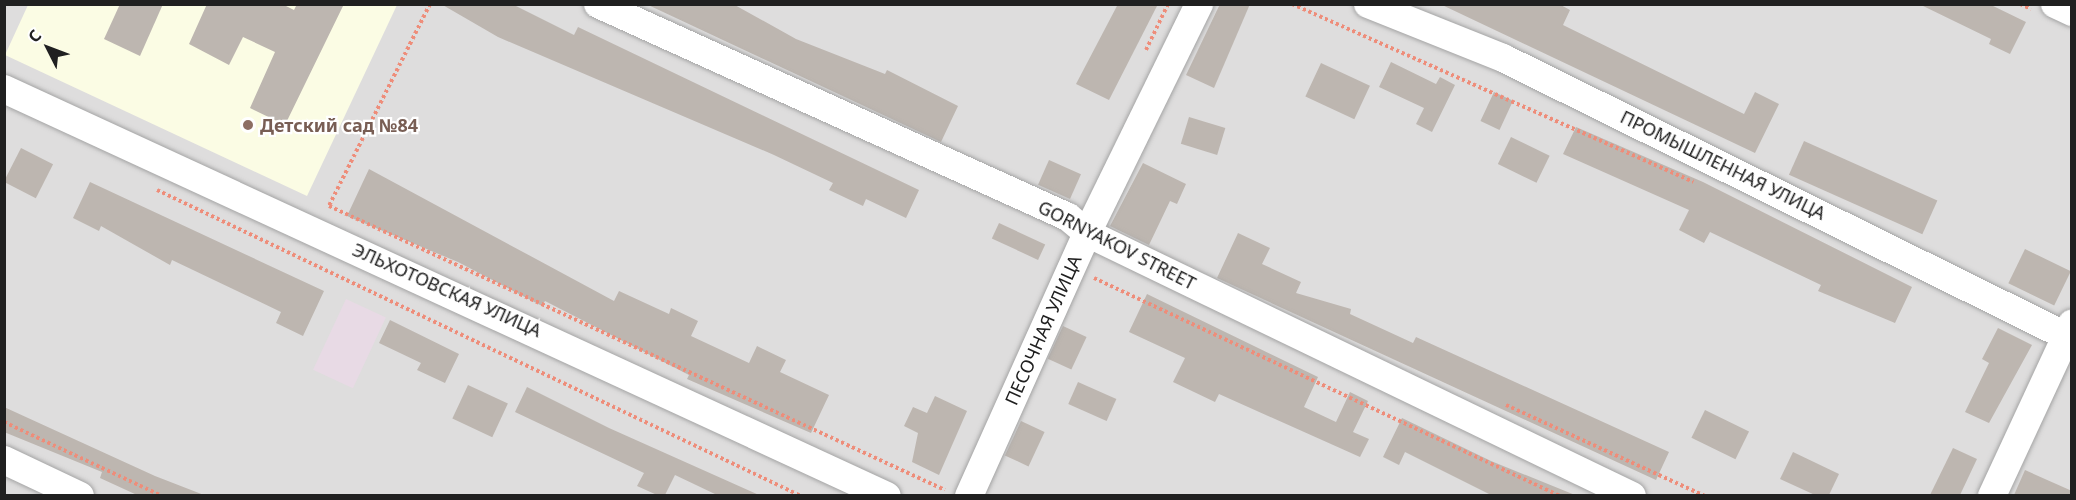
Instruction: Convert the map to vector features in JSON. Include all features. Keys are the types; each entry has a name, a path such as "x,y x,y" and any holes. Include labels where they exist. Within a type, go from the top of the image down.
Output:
{"street":[{"name":"GORNYAKOV STREET","path":"598,4 1068,218 1087,233 1632,495"},
{"name":"ПЕСОЧНАЯ УЛИЦА","path":"959,488 1087,233 1198,4"},
{"name":"ПРОМЫШЛЕННАЯ УЛИЦА","path":"1368,4 1503,58 2070,333"},
{"path":"2055,4 2072,12"},
{"name":"ЭЛЬХОТОВСКАЯ УЛИЦА","path":"4,89 887,495"},
{"path":"1992,495 2070,333"},
{"path":"4,460 80,495"}],"path":[{"path":"430,4 329,206 945,491 959,488"},
{"path":"1143,57 1167,4"},
{"path":"1292,4 1705,188"},
{"path":"144,184 801,495"},
{"path":"1085,274 1560,495"},
{"path":"1498,402 1705,495"},
{"path":"4,422 162,495"}],"shaded area":[{"path":"5,5 2071,5 2071,495 5,495"},
{"name":"Детский сад №84","path":"28,5 397,5 307,196 5,55"},
{"path":"346,299 386,318 353,388 313,370"}],"building":[{"path":"120,4 163,4 140,56 104,39"},
{"path":"207,4 282,4 294,10 297,4 344,4 285,125 250,108 275,52 243,37 229,65 189,44"},
{"path":"441,4 512,4 574,35 578,27 919,190 906,218 866,199 863,206 829,190 833,183 774,155 498,37"},
{"path":"646,4 733,4 796,39 885,74 887,70 958,106 941,142"},
{"path":"1118,4 1158,4 1109,100 1076,84"},
{"path":"1220,4 1250,4 1214,88 1186,75"},
{"path":"1440,4 1559,4 1570,10 1563,25 1744,114 1755,92 1779,104 1755,153"},
{"path":"1919,4 1989,4 2026,22 2010,54 1989,44 1991,39"},
{"path":"1391,62 1436,84 1440,77 1455,85 1432,132 1416,124 1424,108 1379,87"},
{"path":"1321,63 1370,86 1354,119 1305,97"},
{"path":"1494,92 1513,101 1500,130 1480,121"},
{"path":"1189,117 1225,128 1217,155 1181,144"},
{"path":"1576,127 1703,182 1912,287 1895,323 1818,291 1821,285 1710,232 1704,243 1679,230 1689,210 1563,154"},
{"path":"1511,137 1550,156 1536,183 1498,164"},
{"path":"1804,141 1937,200 1922,234 1789,175"},
{"path":"21,148 53,164 36,198 4,182"},
{"path":"1049,160 1081,174 1070,199 1038,185"},
{"path":"1143,163 1186,184 1177,204 1170,201 1149,245 1110,226"},
{"path":"369,169 614,301 619,291 669,314 671,308 698,321 691,336 749,363 757,346 786,360 780,372 829,395 811,433 687,379 689,375 545,301 542,306 458,262 347,216"},
{"path":"90,182 324,291 303,336 276,323 281,312 172,260 170,265 101,226 99,231 73,218"},
{"path":"999,223 1045,245 1038,260 992,238"},
{"path":"1238,233 1270,248 1262,264 1301,282 1296,293 1351,309 1350,314 1413,343 1416,337 1669,452 1656,480 1217,278"},
{"path":"2025,249 2071,271 2054,306 2008,283"},
{"path":"1147,294 1318,377 1304,407 1336,422 1350,392 1368,401 1353,432 1369,439 1360,457 1219,394 1215,402 1173,382 1185,358 1129,332"},
{"path":"390,320 459,354 445,383 417,370 421,363 379,343"},
{"path":"1063,326 1087,337 1071,370 1048,359"},
{"path":"1998,328 2032,345 1989,423 1965,412 1989,363 1982,359"},
{"path":"1078,382 1116,399 1107,421 1068,404"},
{"path":"468,385 508,404 492,437 452,419"},
{"path":"527,387 609,428 759,495 717,495 675,475 665,495 657,495 637,486 644,473 515,412"},
{"path":"935,396 967,411 939,475 912,462 918,433 904,426 913,407 927,413"},
{"path":"4,407 155,476 204,495 137,495 100,478 102,472 4,432"},
{"path":"1705,410 1749,431 1735,459 1691,438"},
{"path":"1402,418 1491,461 1575,495 1491,495 1405,452 1399,465 1383,457"},
{"path":"1021,421 1045,432 1029,466 1005,455"},
{"path":"1953,448 1977,459 1960,495 1930,495"},
{"path":"1793,452 1839,474 1829,495 1815,495 1780,479"},
{"path":"2025,470 2072,491 2072,495 2014,495"}],"place":[{"name":"Детский сад №84","path":"248,125"}]}
